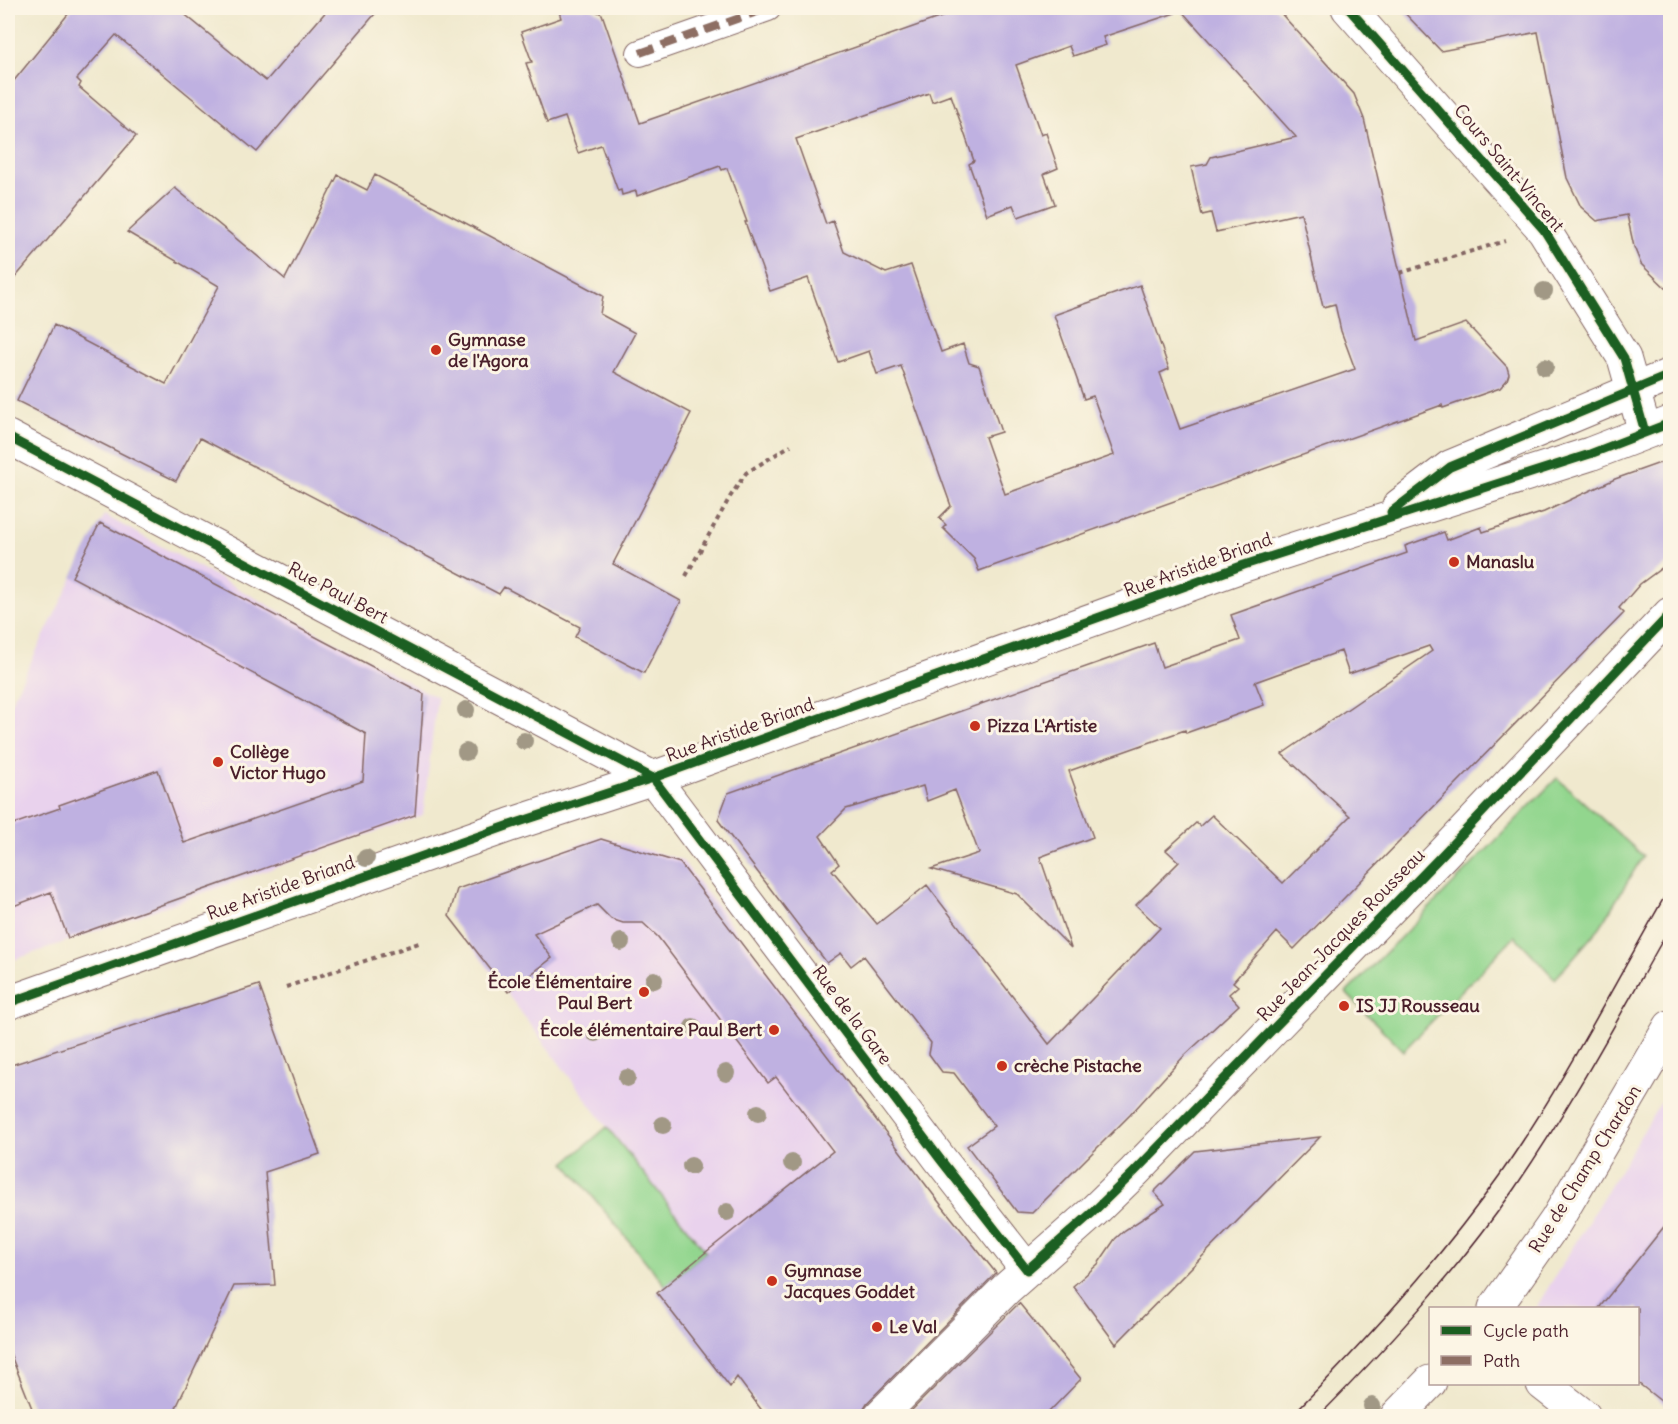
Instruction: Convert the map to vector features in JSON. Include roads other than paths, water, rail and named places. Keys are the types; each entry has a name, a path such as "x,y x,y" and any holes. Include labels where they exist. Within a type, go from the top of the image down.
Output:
{"street":[{"path":"640,53 768,8"},
{"name":"Cours Saint-Vincent","path":"1348,8 1544,230 1624,358 1634,390 1658,428"},
{"name":"Rue Aristide Briand","path":"1381,520 1450,466 1671,375"},
{"name":"Rue Aristide Briand","path":"8,1003 499,829 653,778 1244,565 1590,454 1658,428"},
{"name":"Rue Paul Bert","path":"8,437 653,778"},
{"name":"Rue Jean-Jacques Rousseau","path":"880,1416 1006,1289 1093,1212 1150,1155 1452,845 1671,614"},
{"name":"Rue de la Gare","path":"653,778 933,1150 1027,1270"},
{"name":"Rue de Champ Chardon","path":"1497,1307 1556,1221 1671,1027"},
{"path":"1397,1416 1429,1384"},
{"path":"1545,1385 1584,1416"}],"tram line":[{"path":"1291,1416 1400,1300 1451,1240 1499,1176 1545,1106 1670,887"},
{"path":"1319,1416 1446,1278 1514,1189 1576,1092 1670,927"}],"place":[{"name":"Gymnase de l'Agora","path":"436,350"},
{"name":"Manaslu","path":"1454,562"},
{"name":"Pizza L'Artiste","path":"975,726"},
{"name":"Collège Victor Hugo","path":"218,762"},
{"name":"École Élémentaire Paul Bert","path":"644,992"},
{"name":"IS JJ Rousseau","path":"1344,1006"},
{"name":"École élémentaire Paul Bert","path":"774,1030"},
{"name":"crèche Pistache","path":"1002,1066"},
{"name":"Gymnase Jacques Goddet","path":"772,1281"},
{"name":"Le Val","path":"877,1327"}]}
